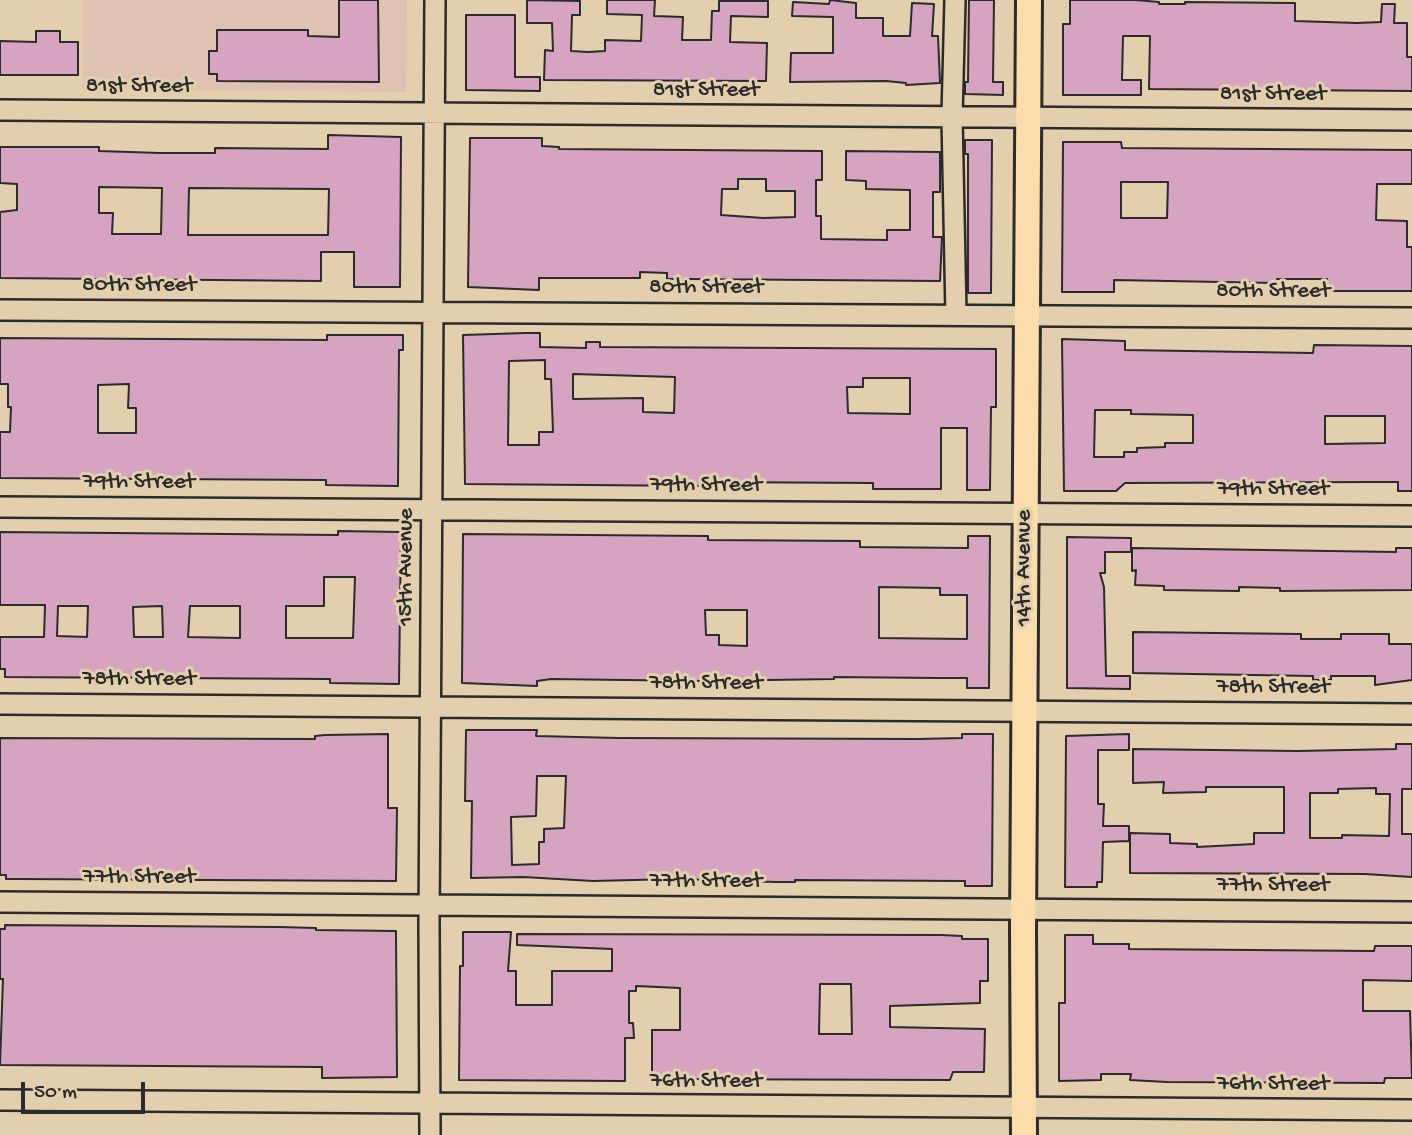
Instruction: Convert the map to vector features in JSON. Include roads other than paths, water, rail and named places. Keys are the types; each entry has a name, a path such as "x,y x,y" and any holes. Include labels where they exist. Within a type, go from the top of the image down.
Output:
{"main road":[{"name":"14th Avenue","path":"1024,1135 1029,0"}],"street":[{"name":"15th Avenue","path":"430,1135 435,0"},
{"path":"955,0 952,117 956,315"},
{"name":"81st Street","path":"0,110 1412,121"},
{"name":"80th Street","path":"0,310 1412,318"},
{"name":"79th Street","path":"0,507 1412,516"},
{"name":"78th Street","path":"0,704 1412,714"},
{"name":"77th Street","path":"0,902 1412,912"},
{"name":"76th Street","path":"0,1100 1412,1110"}]}
